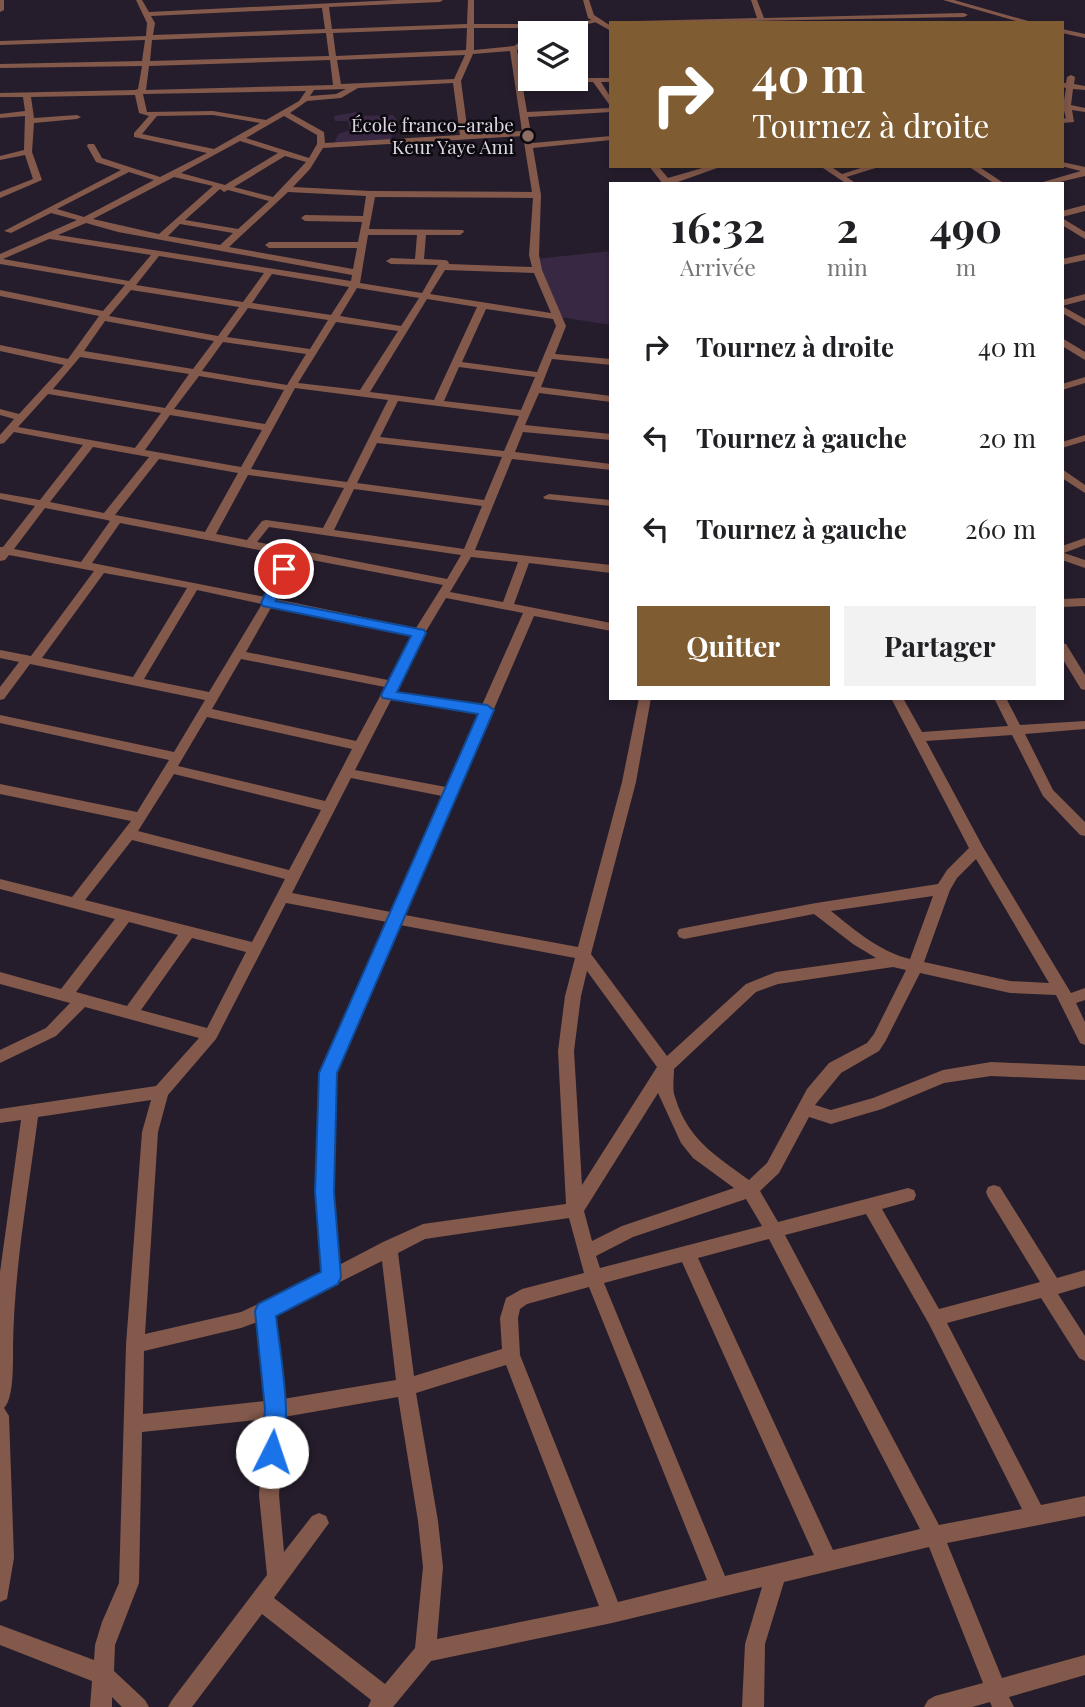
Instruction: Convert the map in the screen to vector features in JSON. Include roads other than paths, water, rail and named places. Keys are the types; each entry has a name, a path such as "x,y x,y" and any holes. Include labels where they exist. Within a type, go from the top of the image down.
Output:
{"street":[{"path":"0,10 1,0"},
{"path":"139,0 148,14 149,37 140,91 144,113 213,113 265,122"},
{"path":"148,14 440,0"},
{"path":"464,137 457,81 471,52 471,0"},
{"path":"586,0 590,15 609,26"},
{"path":"754,0 761,19"},
{"path":"946,0 1024,21"},
{"path":"955,3 968,21"},
{"path":"325,6 337,85"},
{"path":"699,21 964,15"},
{"path":"588,24 598,21"},
{"path":"0,43 471,26 518,28"},
{"path":"1064,31 1085,36"},
{"path":"518,51 518,66"},
{"path":"0,66 146,64 471,52 516,53"},
{"path":"588,81 609,79"},
{"path":"0,95 457,81"},
{"path":"596,81 609,102"},
{"path":"305,99 338,96 360,84"},
{"path":"1067,85 1085,88"},
{"path":"1067,85 1085,96"},
{"path":"1064,121 1071,120 1067,107 1067,85"},
{"path":"0,259 84,220 215,152 305,99 312,87"},
{"path":"100,1707 105,1645 111,1622 129,1583 135,1345 150,1132 161,1092 211,1035 419,633 468,553 561,326 537,270 534,256 537,195 521,91"},
{"path":"0,195 38,180 28,152 27,94"},
{"path":"1067,107 1085,110"},
{"path":"524,115 609,110"},
{"path":"223,247 275,200 311,162 321,146 321,134 284,113"},
{"path":"155,114 137,135 215,152"},
{"path":"0,116 77,117"},
{"path":"321,146 528,133"},
{"path":"238,138 311,162"},
{"path":"531,146 609,138"},
{"path":"91,146 99,160 161,180"},
{"path":"0,158 28,152"},
{"path":"161,237 177,221 221,188 284,153"},
{"path":"1082,170 1085,160"},
{"path":"1064,165 1082,170"},
{"path":"655,168 667,182"},
{"path":"671,182 713,168"},
{"path":"827,168 850,182"},
{"path":"840,176 871,168"},
{"path":"975,168 998,182"},
{"path":"4,229 51,210 130,169"},
{"path":"1046,182 1082,170"},
{"path":"174,174 275,200"},
{"path":"284,189 371,194 537,195"},
{"path":"209,537 291,387 356,279 371,194"},
{"path":"1064,213 1085,208"},
{"path":"51,210 161,237 261,254 424,296 556,317"},
{"path":"304,218 367,219"},
{"path":"177,221 240,232"},
{"path":"1064,222 1085,236"},
{"path":"4,229 29,246"},
{"path":"248,268 280,232"},
{"path":"364,232 460,232"},
{"path":"419,261 422,232"},
{"path":"50,236 248,268 356,279"},
{"path":"269,245 361,246"},
{"path":"0,441 74,358 104,316 158,253"},
{"path":"1064,262 1085,257"},
{"path":"0,259 131,285 404,328"},
{"path":"363,394 445,263 391,261"},
{"path":"442,267 537,270"},
{"path":"138,452 270,271"},
{"path":"0,293 220,339 313,352"},
{"path":"0,304 17,296"},
{"path":"1064,302 1085,297"},
{"path":"438,403 483,305"},
{"path":"1064,310 1085,323"},
{"path":"1064,342 1085,357"},
{"path":"0,348 291,387 525,414"},
{"path":"548,356 609,362"},
{"path":"456,364 540,375"},
{"path":"1064,386 1085,380"},
{"path":"535,389 609,399"},
{"path":"46,391 269,428"},
{"path":"327,532 394,398"},
{"path":"0,412 23,418"},
{"path":"519,428 609,437"},
{"path":"12,429 245,471 488,503"},
{"path":"1064,444 1085,438"},
{"path":"373,439 609,467"},
{"path":"2,553 90,443"},
{"path":"84,566 112,518 156,455"},
{"path":"1064,474 1085,492"},
{"path":"1064,487 1085,492"},
{"path":"0,496 292,552 447,588 507,606 609,626"},
{"path":"549,497 609,503"},
{"path":"250,544 265,523 468,553 609,569"},
{"path":"1064,549 1085,541"},
{"path":"74,904 141,818 268,603 292,552"},
{"path":"2,553 194,586 419,633"},
{"path":"1064,557 1085,564"},
{"path":"507,606 525,560"},
{"path":"0,696 101,569"},
{"path":"136,682 194,586"},
{"path":"1064,603 1085,602"},
{"path":"331,1277 324,1192 328,1073 530,611"},
{"path":"1064,650 1085,686"},
{"path":"0,654 213,697"},
{"path":"238,654 487,710"},
{"path":"645,700 629,782 573,996 566,1051 575,1210 594,1279 720,1588"},
{"path":"898,700 977,849 1064,995 1085,1039"},
{"path":"1001,700 1048,793 1085,831"},
{"path":"205,712 361,747"},
{"path":"0,719 174,763 330,807"},
{"path":"916,737 1085,725"},
{"path":"348,773 450,793"},
{"path":"0,789 141,818"},
{"path":"129,834 294,876"},
{"path":"587,1252 628,1231 750,1191 773,1168 813,1094 835,1068 873,1047 915,967 943,888 952,874 977,849"},
{"path":"0,884 257,949"},
{"path":"684,933 943,888"},
{"path":"283,897 583,954 666,1067 666,1096 687,1138 699,1153 750,1191 774,1231 934,1536 999,1698"},
{"path":"816,908 858,940 893,961 1010,986 1064,995 1085,994"},
{"path":"65,995 124,916"},
{"path":"131,1013 188,932"},
{"path":"135,1345 242,1320 265,1311 423,1232 575,1210 666,1067 751,988 776,978 893,961"},
{"path":"0,978 211,1035"},
{"path":"0,1057 51,1032 82,1000"},
{"path":"805,1109 831,1117 876,1104 943,1077 991,1069 1085,1073"},
{"path":"0,1115 30,1113 161,1092"},
{"path":"0,1401 4,1364 5,1300 30,1113"},
{"path":"994,1192 1085,1352"},
{"path":"612,1614 510,1355 509,1318 512,1304 522,1297 908,1195"},
{"path":"870,1205 934,1318 1036,1516"},
{"path":"260,1600 382,1702 425,1652 433,1567 422,1478 406,1387 390,1247"},
{"path":"687,1254 828,1562"},
{"path":"934,1318 1085,1278"},
{"path":"265,1311 275,1409 269,1494 277,1578"},
{"path":"133,1424 275,1409 406,1387 510,1355"},
{"path":"0,1416 4,1558 0,1592"},
{"path":"425,1652 612,1614 934,1536 1085,1506"},
{"path":"178,1707 319,1523"},
{"path":"753,1707 755,1644 776,1574"},
{"path":"0,1635 102,1674 138,1707"},
{"path":"935,1707 999,1698 1085,1665"}],"place":[{"name":"École franco-arabe Keur Yaye Ami","path":"528,136"}]}
